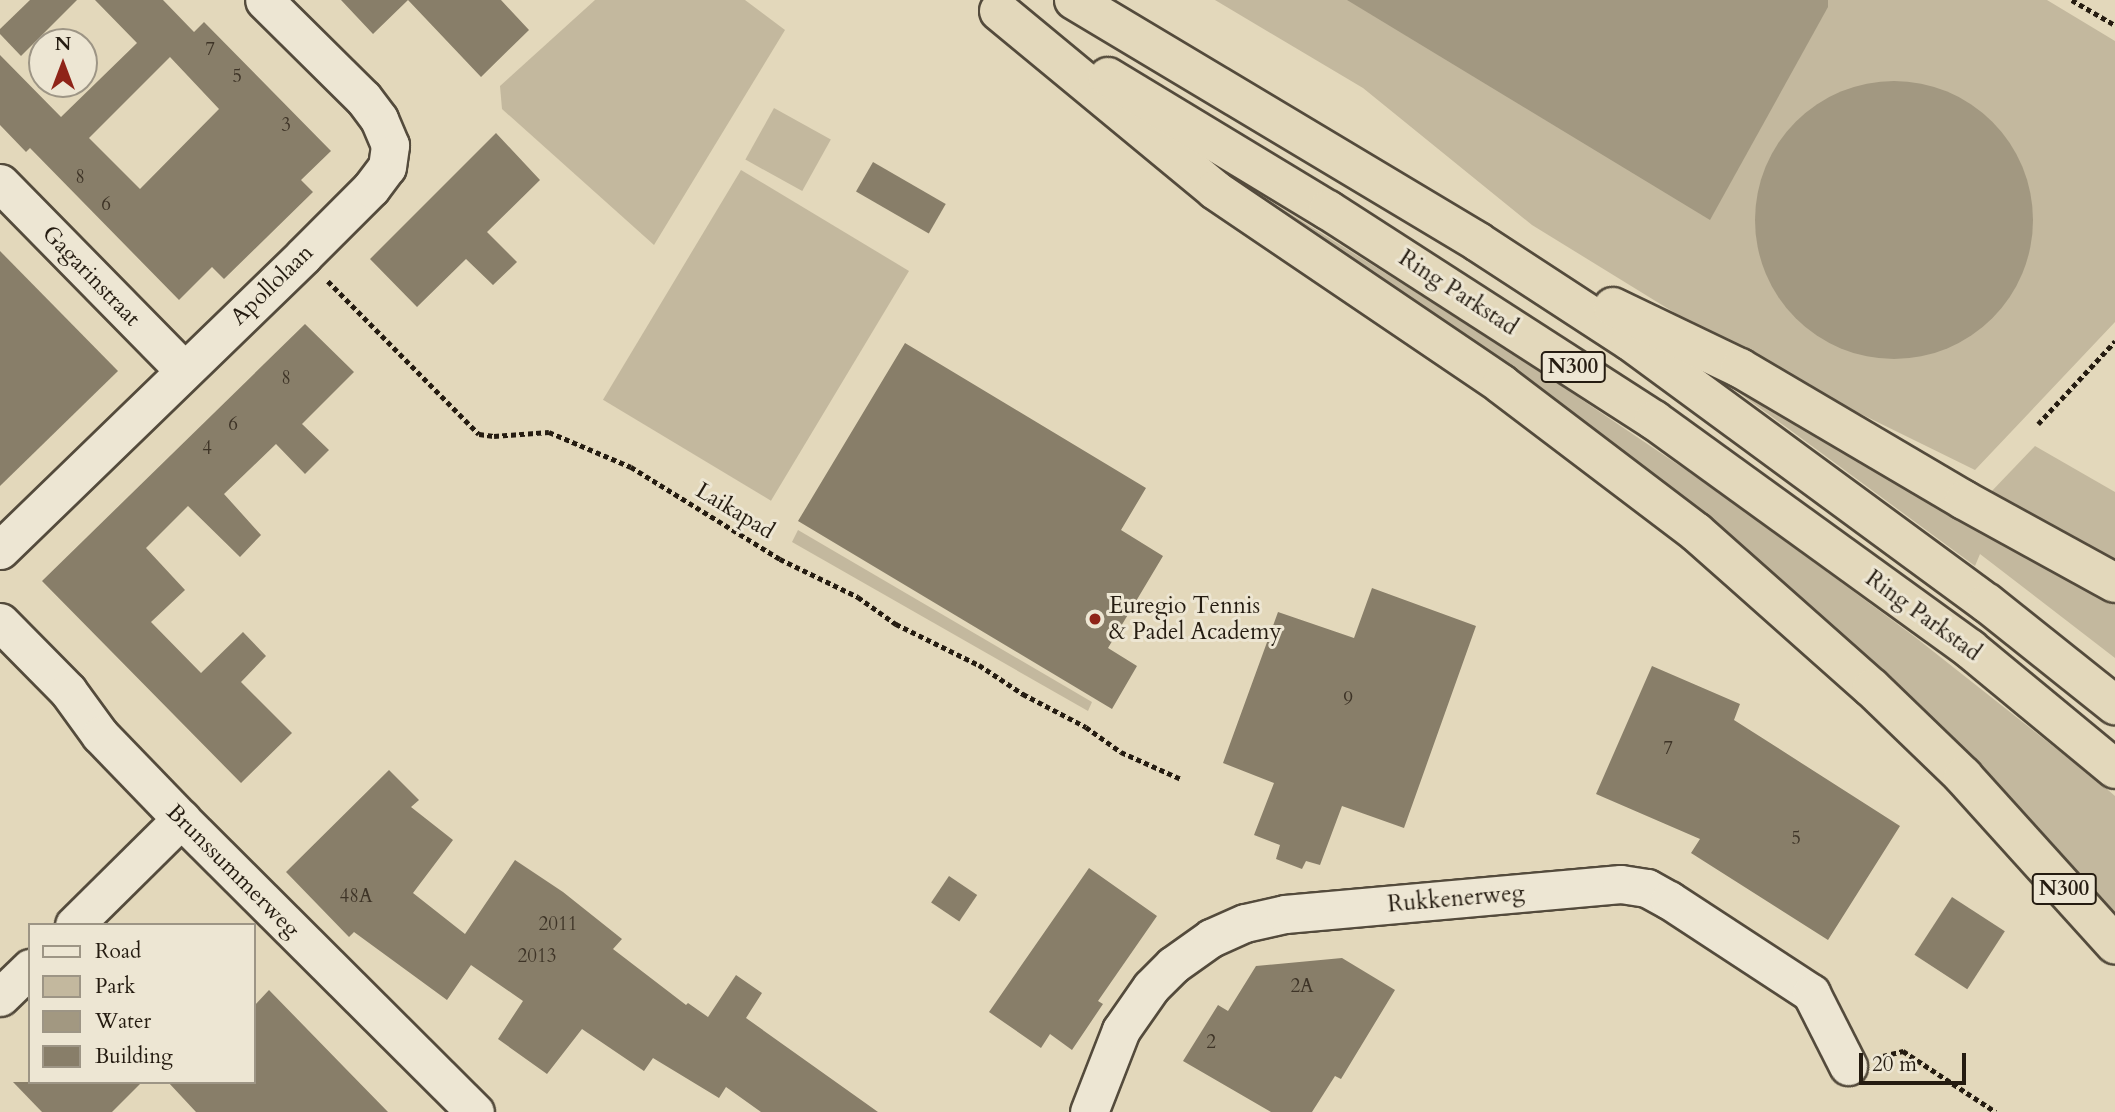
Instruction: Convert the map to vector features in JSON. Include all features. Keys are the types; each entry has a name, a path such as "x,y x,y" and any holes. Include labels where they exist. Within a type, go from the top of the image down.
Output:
{"highway":[{"name":"Ring Parkstad","path":"1074,0 1478,242 1630,341 1818,476 1987,603 2115,705"},
{"name":"Ring Parkstad","path":"990,6 1328,210 1654,420 1970,649 2115,769"},
{"name":"N300","path":"990,6 1214,190 1501,384 1696,532 1872,688 1962,776 2115,944"},
{"name":"N300","path":"1478,242 1740,368 1964,500 2115,583"}],"street":[{"name":"Apollolaan","path":"0,550 183,369 303,256 387,167 390,145 379,119 363,98 264,0"},
{"name":"Gagarinstraat","path":"0,183 183,369"},
{"name":"Brunssummerweg","path":"0,622 68,691 100,735 181,819 475,1112"},
{"path":"76,923 181,819"},
{"name":"Rukkenerweg","path":"1089,1112 1121,1030 1151,987 1173,965 1212,938 1245,923 1298,913 1621,884 1647,888 1669,900 1811,993 1848,1066"},
{"path":"0,997 28,970"}],"path":[{"path":"2072,0 2115,25"},
{"name":"Laikapad","path":"303,256 479,434 494,436 549,432 631,467 780,559 858,597 895,624 979,665 1023,695 1086,727 1121,752 1181,779"},
{"path":"2038,424 2115,341"},
{"path":"1848,1066 1903,1051 1996,1112"}],"green space":[{"path":"595,0 745,0 785,30 654,245 502,109 500,86"},
{"path":"1215,0 2047,0 2115,41 2115,322 1975,470 1753,361 1532,225 1363,88"},
{"path":"774,108 831,140 802,191 745,160"},
{"path":"741,170 909,271 771,501 603,400"},
{"path":"1227,174 1508,350 1723,495 1915,637 2101,784 2115,796 2115,917 1981,777 1223,179"},
{"path":"1736,380 2115,597 2115,658 1980,554 1975,566 1731,387"},
{"path":"2035,446 2115,492 2115,567 1989,494"},
{"path":"798,530 1092,702 1088,711 792,542"}],"water":[{"path":"1347,0 1828,0 1828,7 1710,220"},
{"path":"1894,81 1921,84 1947,92 1971,105 1992,122 2009,143 2022,167 2030,193 2033,220 2030,247 2022,273 2009,297 1992,318 1971,335 1947,348 1921,356 1894,359 1867,356 1841,348 1817,335 1796,318 1779,297 1766,273 1758,247 1755,220 1758,193 1766,167 1779,143 1796,122 1817,105 1841,92 1867,84"}],"building":[{"path":"30,0 77,0 49,28 28,28 28,49 21,56 0,34 0,29"},
{"path":"95,0 163,0 194,32 204,22 331,151 301,180 313,192 224,279 212,267 179,300 30,148 26,152 0,125 0,55 28,83 28,98 42,98 61,117 81,98 98,98 98,81 137,43","holes":["170,57 219,109 140,189 89,138"]},
{"path":"341,0 408,0 373,34"},
{"path":"408,0 501,0 529,30 481,77"},
{"path":"496,133 540,180 487,232 517,262 493,285 466,259 417,307 370,259"},
{"path":"873,162 946,204 929,233 856,191"},
{"path":"0,251 118,371 0,486"},
{"path":"305,324 354,372 302,424 329,450 305,474 276,444 224,494 261,535 240,557 188,506 146,548 185,590 151,622 201,673 243,632 266,656 241,682 292,733 241,783 42,581"},
{"path":"905,343 1146,488 1121,530 1163,556 1108,648 1137,666 1112,709 798,521"},
{"path":"1372,588 1476,626 1404,828 1342,806 1320,865 1306,861 1302,869 1276,859 1280,845 1254,835 1274,783 1223,763 1278,612 1354,638"},
{"path":"1652,666 1740,704 1734,720 1900,826 1828,940 1691,853 1700,839 1596,794"},
{"path":"389,770 419,800 411,807 453,840 413,893 465,934 515,860 563,892 622,939 613,949 686,1005 688,1003 708,1017 736,975 762,993 746,1018 878,1112 761,1112 726,1087 719,1098 653,1058 644,1071 582,1029 547,1074 498,1039 523,1001 471,965 447,1000 354,932 349,937 286,872"},
{"path":"1089,868 1157,916 1098,1001 1103,1004 1072,1050 1050,1034 1041,1048 989,1012"},
{"path":"949,876 977,895 959,922 931,903"},
{"path":"1952,897 2005,931 1967,989 1914,955"},
{"path":"1342,958 1395,990 1341,1079 1335,1076 1312,1112 1271,1112 1183,1061 1218,1005 1228,1011 1256,966"},
{"path":"269,990 388,1112 196,1112 170,1084 256,1084 256,1004"},
{"path":"13,1082 140,1084 112,1112 42,1112"}],"place":[{"name":"Euregio Tennis & Padel Academy","path":"1095,619"}]}
